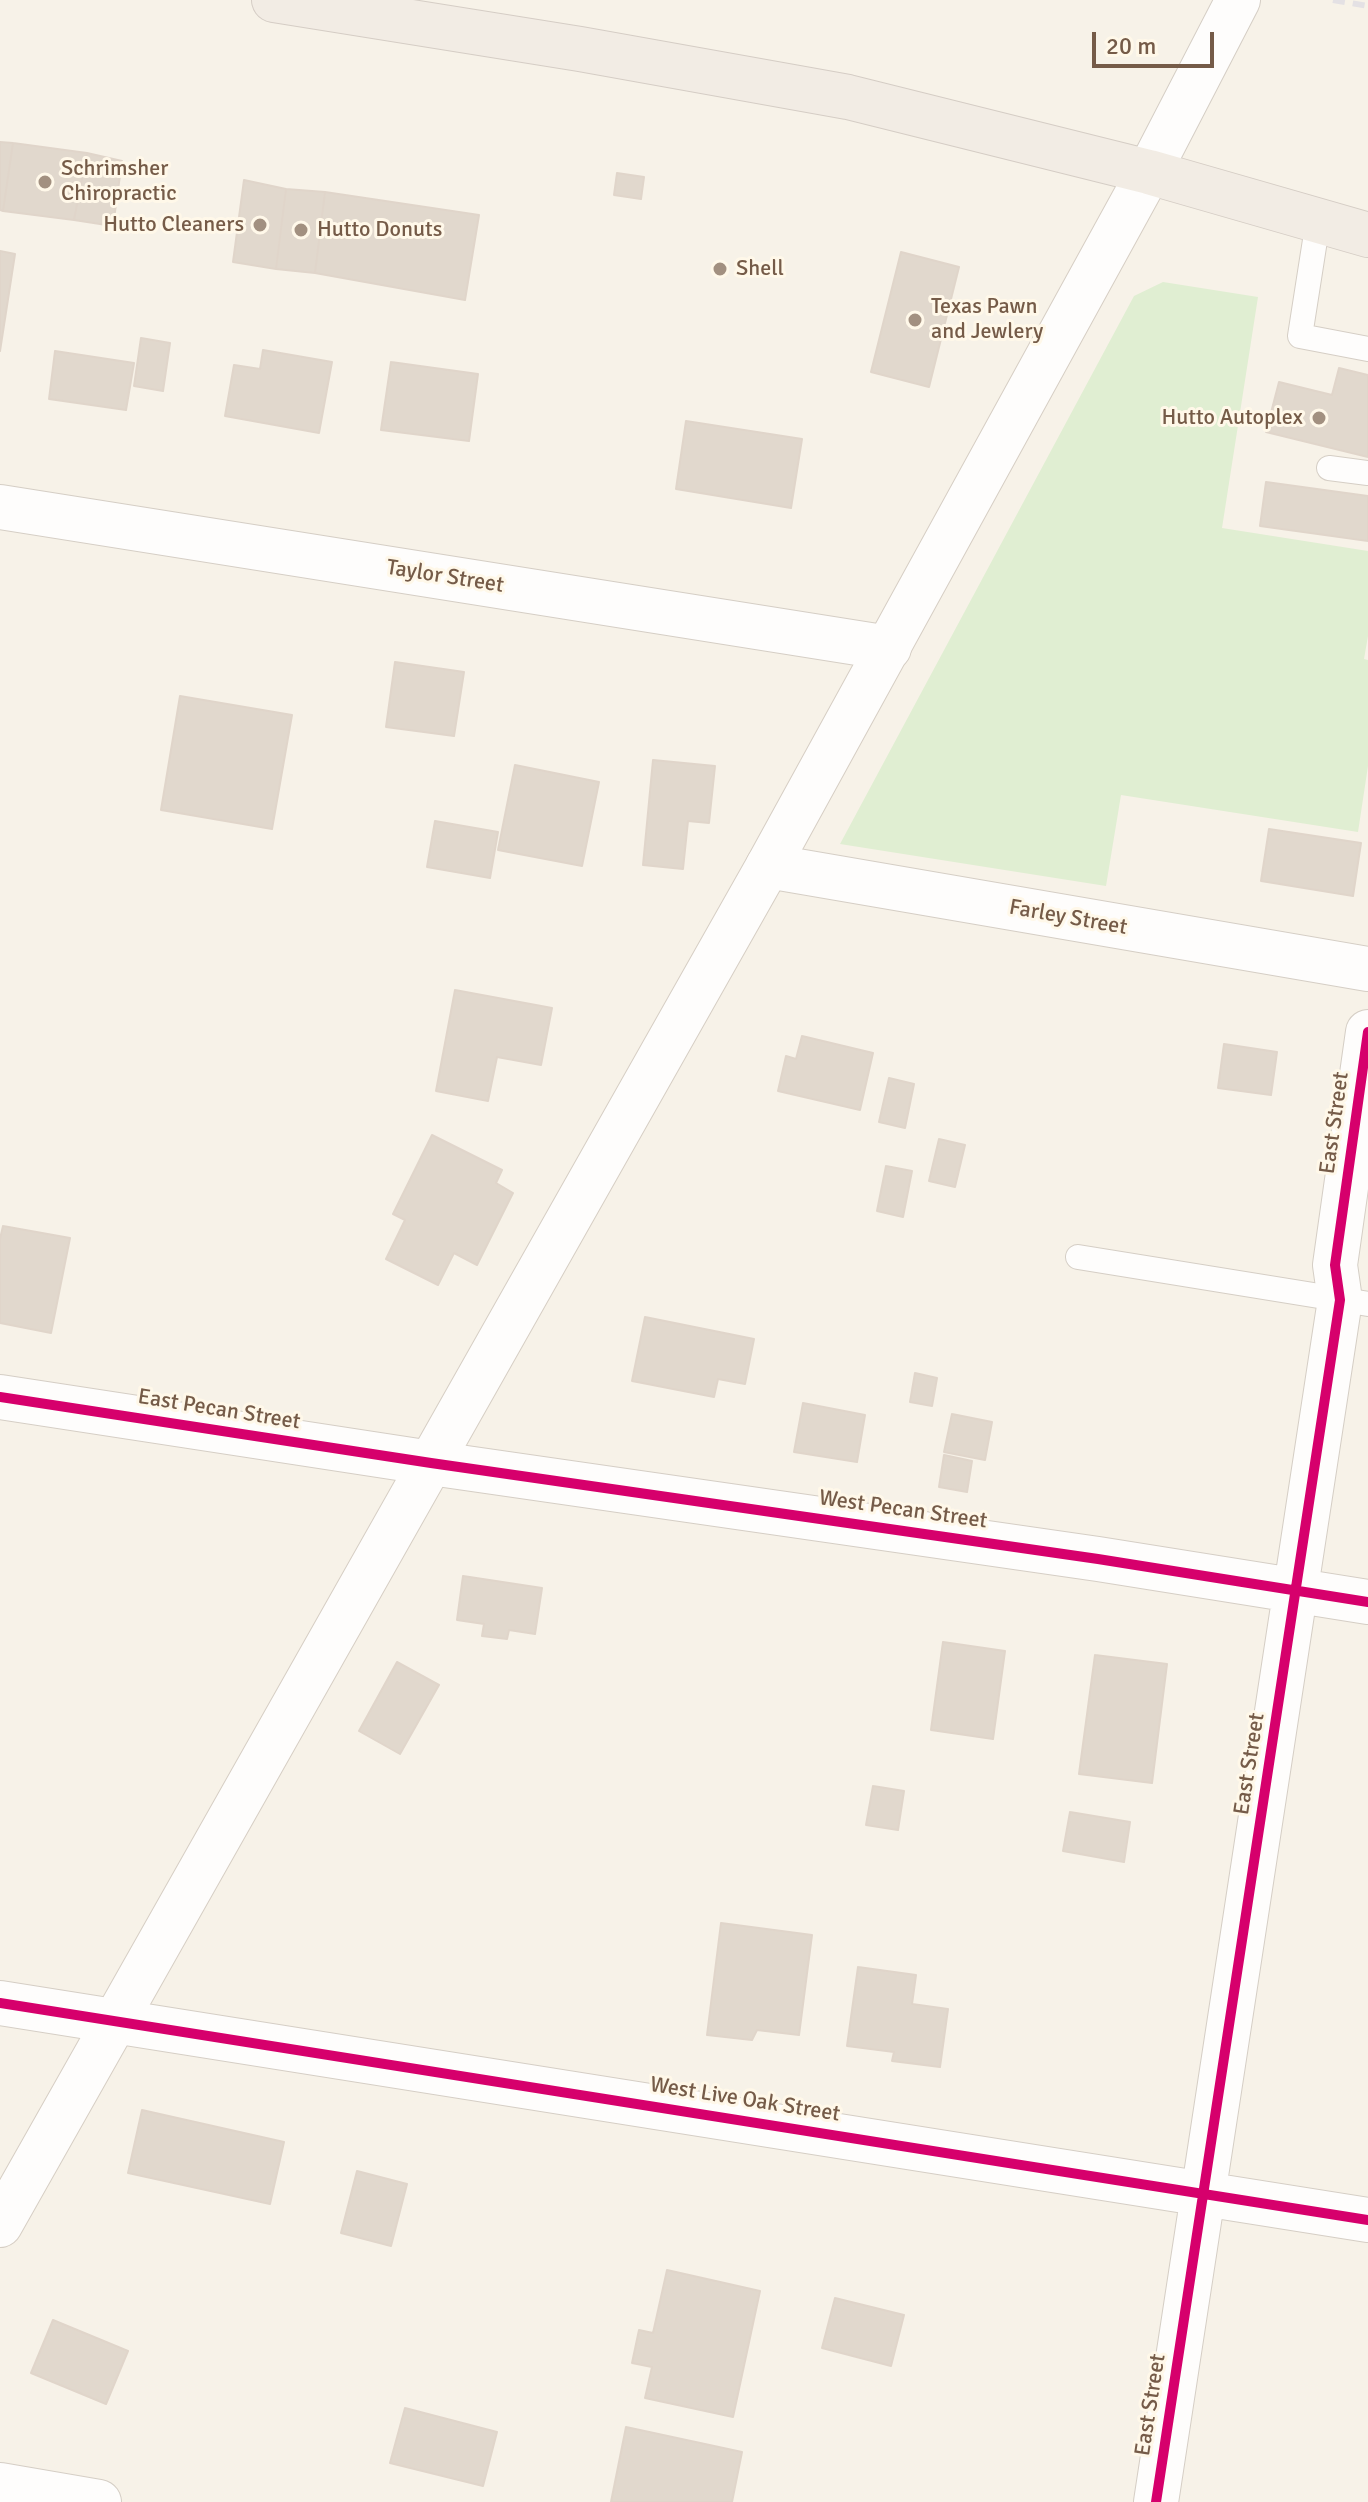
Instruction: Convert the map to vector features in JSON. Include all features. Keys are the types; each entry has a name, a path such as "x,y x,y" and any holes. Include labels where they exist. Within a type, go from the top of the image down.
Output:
{"highway":[{"path":"274,0 580,49 848,97 1149,172 1368,235"}],"street":[{"path":"0,2225 768,866 1149,172 1238,0"},
{"name":"Taylor Street","path":"0,507 889,648"},
{"name":"Farley Street","path":"768,866 1368,969"},
{"name":"East Street","path":"1156,2502 1297,1590 1354,1302 1335,1265 1368,1032"},
{"name":"East Pecan Street","path":"0,1397 431,1463"},
{"name":"West Pecan Street","path":"431,1463 1098,1559 1368,1602"},
{"name":"West Live Oak Street","path":"0,2003 1368,2220"},
{"path":"0,2485 99,2502"}],"lane":[{"path":"1318,221 1300,336 1368,349"},
{"path":"1329,468 1368,473"},
{"path":"1078,1257 1354,1302"}],"green space":[{"path":"1163,282 1258,297 1222,528 1368,551 1368,636 1364,659 1368,660 1368,766 1358,832 1121,795 1106,886 840,844 1134,296"}],"building":[{"path":"0,142 13,143 3,211 0,210"},
{"name":"Schrimsher Chiropractic","path":"13,143 87,153 74,220 3,211"},
{"path":"87,153 122,161 113,226 74,220"},
{"path":"617,173 644,177 641,199 614,195"},
{"name":"Hutto Cleaners","path":"244,180 286,189 276,269 233,262"},
{"name":"Hutto Donuts","path":"286,189 325,192 315,273 276,269"},
{"path":"325,192 479,215 465,300 315,273"},
{"path":"0,251 15,254 0,351"},
{"name":"Texas Pawn and Jewlery","path":"901,252 959,267 929,387 871,372"},
{"path":"141,338 170,343 163,391 134,386"},
{"path":"263,350 332,362 319,433 225,416 234,365 260,369"},
{"path":"55,351 134,363 126,410 49,399"},
{"path":"391,362 478,374 469,441 381,430"},
{"name":"Hutto Autoplex","path":"1339,368 1368,375 1368,457 1266,432 1279,382 1332,395"},
{"path":"686,421 802,439 791,508 676,489"},
{"path":"1266,482 1368,496 1368,541 1260,526"},
{"path":"395,662 464,672 454,736 386,727"},
{"path":"180,696 292,715 272,829 161,810"},
{"path":"653,760 715,766 709,823 688,821 683,869 643,865"},
{"path":"515,765 599,782 582,866 498,850"},
{"path":"435,821 498,832 490,878 427,867"},
{"path":"1269,829 1361,843 1353,896 1261,881"},
{"path":"455,990 552,1008 541,1065 497,1057 488,1101 436,1091"},
{"path":"802,1036 873,1053 860,1110 778,1091 786,1056 796,1059"},
{"path":"1224,1044 1277,1052 1271,1095 1218,1088"},
{"path":"889,1078 914,1084 905,1128 879,1122"},
{"path":"432,1135 502,1170 496,1183 513,1193 477,1265 454,1253 438,1285 386,1259 405,1220 393,1214"},
{"path":"939,1139 965,1145 955,1187 929,1181"},
{"path":"886,1166 912,1171 903,1217 877,1211"},
{"path":"3,1226 70,1238 51,1333 0,1323 0,1239"},
{"path":"645,1317 754,1339 745,1384 718,1379 714,1397 632,1381"},
{"path":"915,1373 937,1378 932,1406 910,1402"},
{"path":"803,1403 865,1415 857,1462 794,1452"},
{"path":"952,1414 992,1422 985,1460 944,1452"},
{"path":"944,1455 972,1461 967,1492 939,1487"},
{"path":"463,1576 542,1588 535,1634 509,1630 507,1639 482,1636 484,1624 457,1620"},
{"path":"943,1642 1005,1651 993,1739 931,1730"},
{"path":"1095,1655 1167,1664 1152,1783 1079,1774"},
{"path":"397,1662 439,1685 400,1754 359,1731"},
{"path":"873,1786 904,1791 898,1830 866,1825"},
{"path":"1070,1812 1130,1822 1124,1862 1063,1851"},
{"path":"721,1923 812,1935 799,2035 757,2030 752,2040 707,2035"},
{"path":"858,1967 916,1975 912,2004 948,2009 940,2067 892,2061 894,2052 847,2046"},
{"path":"142,2110 284,2142 270,2204 128,2173"},
{"path":"357,2171 407,2184 391,2246 341,2233"},
{"path":"667,2270 760,2291 733,2417 645,2398 652,2367 632,2363 639,2330 653,2333"},
{"path":"835,2298 904,2315 891,2366 822,2348"},
{"path":"53,2320 128,2351 106,2404 31,2373"},
{"path":"405,2408 497,2432 483,2486 390,2463"},
{"path":"626,2427 742,2452 732,2502 611,2502"}],"railway":[{"path":"1333,0 1368,6"}],"cycle path":[{"path":"1156,2502 1340,1300 1335,1265 1368,1032"},
{"path":"0,1397 1098,1559 1368,1602"},
{"path":"0,2003 1368,2220"}],"place":[{"name":"Schrimsher Chiropractic","path":"45,182"},
{"name":"Hutto Cleaners","path":"260,225"},
{"name":"Hutto Donuts","path":"301,230"},
{"name":"Shell","path":"720,269"},
{"name":"Texas Pawn and Jewlery","path":"915,320"},
{"name":"Hutto Autoplex","path":"1319,418"}]}
